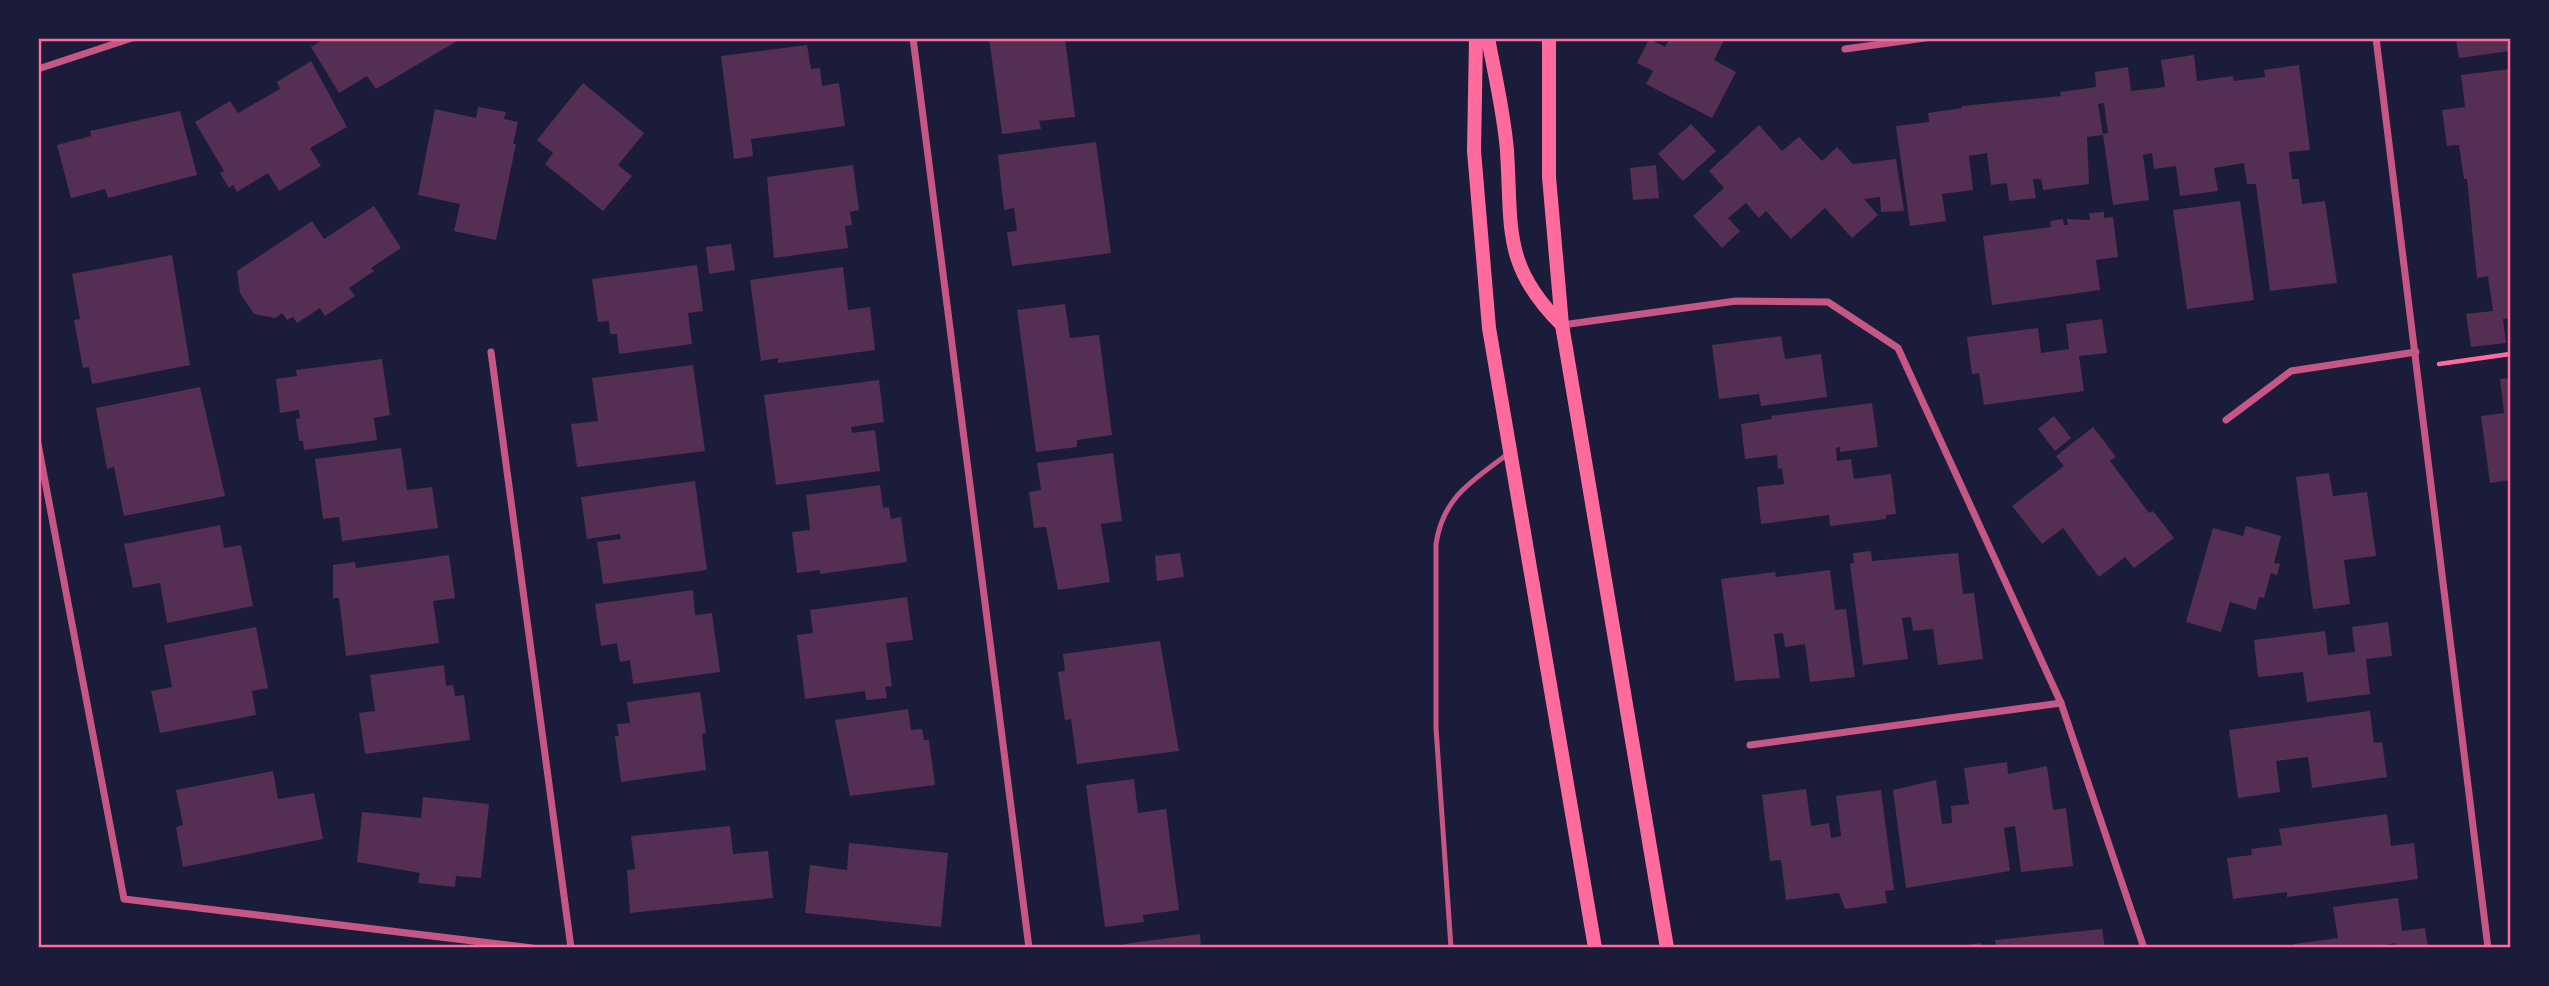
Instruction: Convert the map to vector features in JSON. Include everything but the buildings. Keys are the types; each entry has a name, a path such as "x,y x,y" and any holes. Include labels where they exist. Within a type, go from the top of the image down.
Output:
{"main road":[{"path":"1476,38 1474,151 1480,244 1491,342 1595,947"},
{"path":"1488,38 1504,128 1515,254 1529,287 1562,325"},
{"path":"1549,38 1549,177 1562,325 1667,947"}],"street":[{"path":"38,69 132,38"},
{"path":"913,38 1029,947"},
{"path":"1845,50 1925,38"},
{"path":"2376,38 2488,947"},
{"path":"1562,325 1736,301 1828,302 1898,348 2061,703 2144,947"},
{"path":"491,352 571,947"},
{"path":"2226,420 2291,371 2416,352"},
{"path":"38,444 124,900 532,947"},
{"path":"1750,745 2061,703"}],"lane":[{"path":"1451,947 1436,728 1436,544 1439,524 1446,508 1460,491 1509,453"}],"path":[{"path":"2417,367 2511,354"}]}
